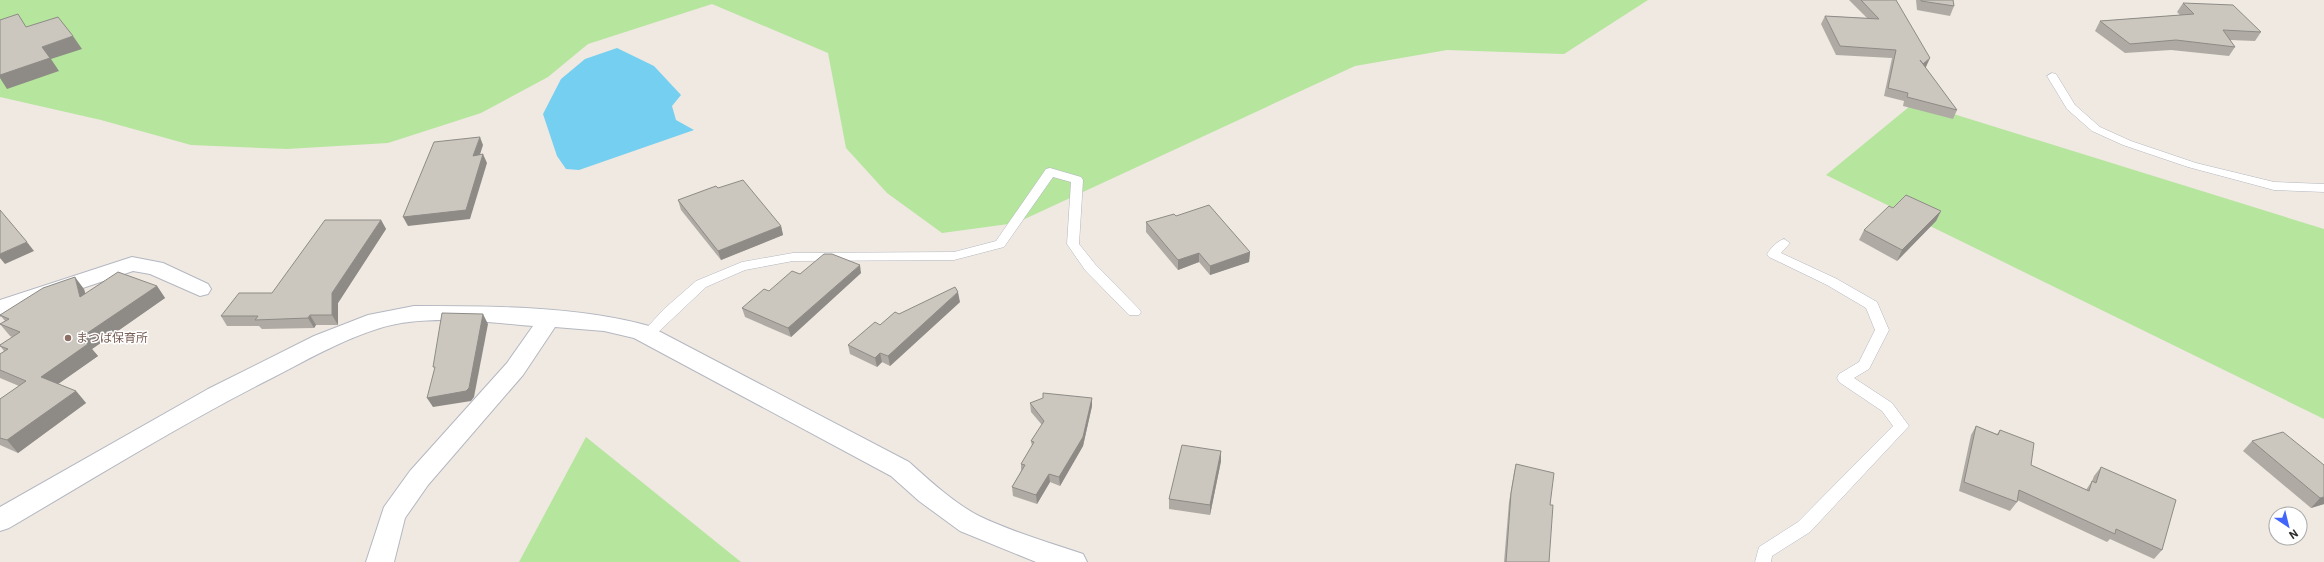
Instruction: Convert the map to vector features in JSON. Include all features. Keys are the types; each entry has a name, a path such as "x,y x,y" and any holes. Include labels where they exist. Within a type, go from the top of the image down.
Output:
{"street":[{"path":"0,308 132,264 155,268 200,289"},
{"path":"0,520 217,395 322,342 376,321 414,314 480,314 604,323 641,332 900,469 928,494 969,523 1053,557 1074,562"},
{"path":"380,562 393,515 419,478 515,369 542,332 548,319"}],"lane":[{"path":"2052,76 2071,107 2096,129 2127,143 2192,165 2274,186 2324,188"},
{"path":"648,335 670,312 701,284 742,266 793,257 954,256 1000,244 1050,172 1077,180 1073,244 1090,267 1134,312"},
{"path":"1763,562 1764,552 1804,527 1902,426 1887,407 1844,378 1864,364 1882,330 1872,305 1832,282 1773,254 1784,243"}],"green space":[{"path":"0,0 1648,0 1564,54 1447,50 1355,66 1016,223 942,233 887,193 846,148 828,53 712,4 588,44 548,77 481,113 388,143 287,149 191,145 101,120 0,97"},
{"path":"1915,102 2324,229 2324,419 1826,175"},
{"path":"586,437 741,562 519,562"}],"water":[{"path":"617,48 654,66 681,95 672,106 676,120 694,130 579,170 566,169 557,156 543,114 561,79 585,59"}],"building":[{"path":"1861,0 1896,0 1930,58 1923,64 1920,60 1957,110 1907,97 1908,93 1888,88 1896,50 1840,46 1825,16 1879,19"},
{"path":"1953,0 1954,6 1921,1"},
{"path":"2183,3 2233,5 2261,32 2223,30 2235,47 2176,40 2130,44 2100,21 2194,14"},
{"path":"18,14 26,27 58,17 73,36 42,47 50,58 0,75 0,20"},
{"path":"480,137 473,156 483,154 466,210 403,217 434,142"},
{"path":"743,180 781,226 718,251 678,200 716,186 718,188"},
{"path":"1906,195 1941,211 1902,250 1864,230 1889,206 1893,208"},
{"path":"1209,205 1250,252 1210,266 1199,253 1178,260 1146,222 1174,214 1176,216"},
{"path":"0,210 27,242 0,254"},
{"path":"325,220 381,220 332,293 332,315 310,315 308,318 255,320 258,316 221,316 239,293 272,293"},
{"path":"824,254 832,254 860,265 788,328 742,308 764,289 769,291 792,271 800,274"},
{"path":"118,272 157,286 77,340 88,344 41,377 76,391 7,440 0,438 0,399 26,381 0,370 0,354 8,349 0,345 20,332 0,324 9,319 0,315 43,288 75,277 80,297"},
{"path":"955,287 958,292 888,356 880,353 875,358 848,345 875,322 880,325 895,312 899,314"},
{"path":"442,313 483,314 469,388 466,391 427,398 435,367 433,367"},
{"path":"1043,393 1092,398 1083,437 1059,477 1049,474 1036,495 1012,487 1025,465 1021,464 1034,442 1031,441 1044,421 1030,403 1043,398"},
{"path":"1976,426 1998,435 2000,430 2034,443 2031,465 2089,491 2092,481 2096,483 2101,467 2176,500 2162,550 2116,529 2115,534 2019,490 2017,502 1964,482"},
{"path":"2283,432 2324,465 2324,497 2320,498 2252,441"},
{"path":"1182,445 1221,451 1210,505 1169,499"},
{"path":"1516,464 1554,473 1550,505 1553,505 1549,562 1506,562 1511,493"}],"place":[{"name":"まつば保育所","path":"68,338"}]}
